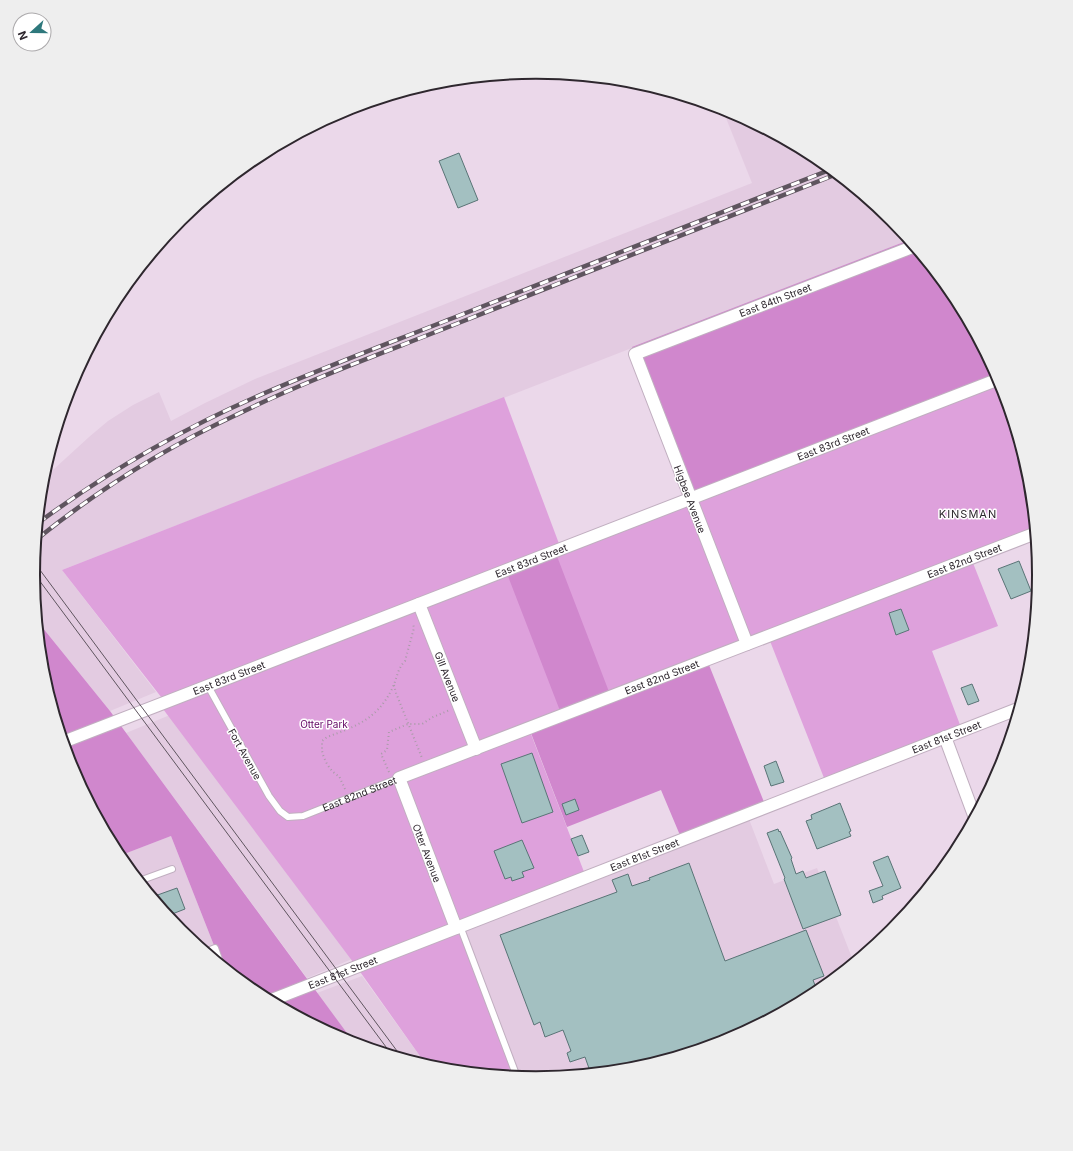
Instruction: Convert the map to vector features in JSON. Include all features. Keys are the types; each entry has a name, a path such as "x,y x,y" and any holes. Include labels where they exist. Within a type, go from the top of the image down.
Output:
{"street":[{"name":"East 84th Street","path":"635,354 910,248"},
{"name":"Higbee Avenue","path":"635,354 747,644"},
{"name":"East 83rd Street","path":"68,740 993,382"},
{"name":"East 82nd Street","path":"394,775 476,749 1031,535"},
{"name":"Gill Avenue","path":"419,604 476,749"},
{"name":"East 81st Street","path":"276,997 1014,710"},
{"path":"944,737 973,812"},
{"name":"Otter Avenue","path":"394,775 458,927"}],"lane":[{"name":"Fort Avenue","path":"208,686 269,796 280,811 288,817"},
{"name":"East 82nd Street","path":"288,817 303,816 394,775"},
{"path":"144,879 172,869"},
{"path":"458,927 515,1071"},
{"path":"210,950 215,948 219,957"}],"path":[{"path":"345,789 339,776 336,775 326,762 322,752 322,741 327,737 365,721 383,705 394,686 397,672 405,661 414,628 412,618"},
{"path":"394,686 422,759"},
{"path":"394,775 381,754 387,750 389,732 408,724 422,724 433,717 451,710"}],"shaded area":[{"path":"725,116 756,130 812,163 864,202 888,224 904,242 62,570 156,692 110,711 43,628 40,576 41,543 44,511 52,471 108,421 133,405 159,392 171,421 255,379 752,183"},
{"path":"904,242 930,273 949,300 982,356 993,381 690,499 632,347"},
{"path":"555,551 611,697 707,660 766,807 682,840 661,790 567,827 529,728 562,716 506,571"},
{"path":"43,628 110,711 348,1035 317,1021 288,1005 234,969 210,950 215,948 171,836 126,853 107,824 91,795 66,735 50,672"},
{"path":"170,715 352,959 307,978 126,733"},
{"path":"747,814 774,884 817,868 852,958 812,988 785,1005 756,1021 696,1046 665,1055 601,1068 569,1071 515,1071 460,926"},
{"path":"171,836 215,948 210,950 185,927 163,903 126,853"},
{"path":"362,976 421,1058 377,1046 348,1035 317,993"}],"green space":[{"name":"Otter Park","path":"995,386 1007,416 1016,447 1029,511 1031,535 971,558 998,626 932,651 962,730 826,783 768,636 529,729 586,877 460,927 515,1071 472,1068 421,1058 356,966 160,705 165,702 62,570 504,397 561,549"}],"building":[{"path":"459,153 478,200 458,208 439,161"},
{"path":"1019,561 1031,591 1011,599 998,569"},
{"path":"901,609 909,630 896,635 889,613"},
{"path":"972,684 979,701 968,705 961,688"},
{"path":"532,753 553,812 522,823 501,764"},
{"path":"776,761 784,782 771,786 764,766"},
{"path":"575,799 579,810 566,815 562,804"},
{"path":"840,803 851,831 849,832 851,836 817,849 806,821 812,819 811,815"},
{"path":"778,829 792,858 791,859 796,874 803,871 806,878 825,871 841,915 803,929 767,833"},
{"path":"582,835 589,852 578,856 571,839"},
{"path":"522,840 534,868 522,872 524,877 512,881 511,877 505,879 494,851"},
{"path":"888,856 901,888 882,896 883,899 873,903 869,891 883,886 873,862"},
{"path":"689,863 725,961 806,930 824,976 813,980 815,986 812,988 756,1021 696,1046 665,1055 601,1068 589,1069 585,1057 570,1062 567,1053 571,1051 563,1030 545,1037 540,1022 534,1025 500,935 617,892 612,880 628,874 632,886 650,880 649,878"},
{"path":"177,888 185,909 173,914 157,895"}],"tram line":[{"path":"40,570 398,1052"},
{"path":"40,582 388,1049"}],"railway":[{"path":"43,519 90,487 144,454 200,423 258,396 355,356 825,172"},
{"path":"42,535 108,487 158,456 184,441 264,402 348,366 831,176"}],"district":[{"name":"KINSMAN","path":"968,514"}]}
